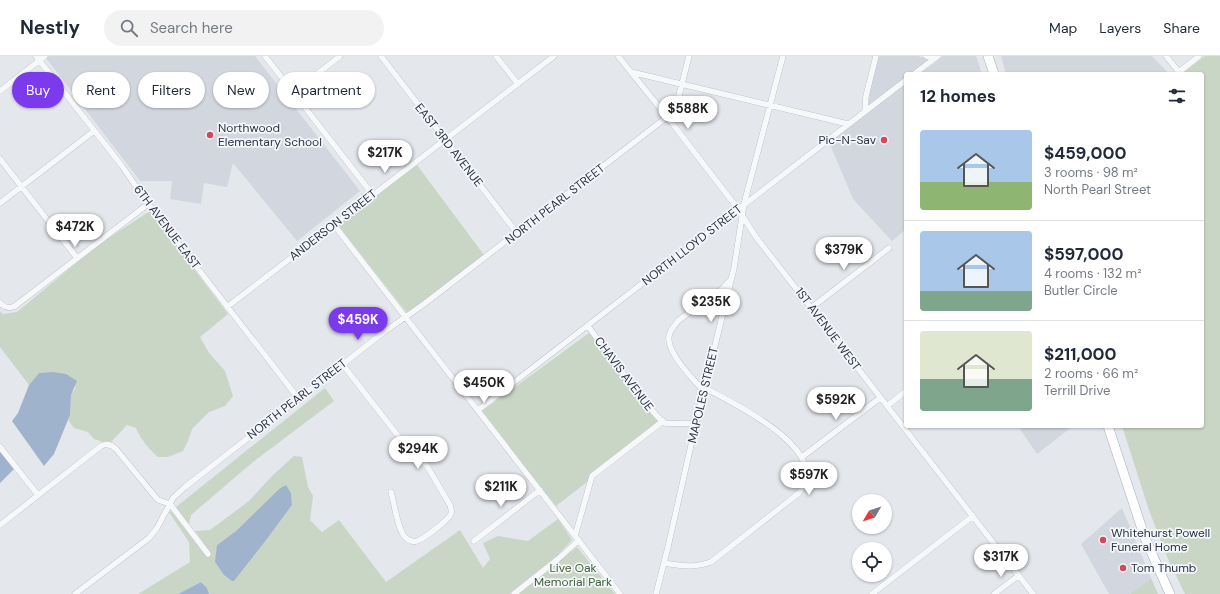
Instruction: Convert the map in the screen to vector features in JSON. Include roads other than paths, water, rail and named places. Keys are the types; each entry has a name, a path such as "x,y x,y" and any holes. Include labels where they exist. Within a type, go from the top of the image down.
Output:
{"main road":[{"path":"988,56 993,72"},
{"path":"1109,428 1145,538 1170,594"}],"street":[{"path":"0,91 38,58 44,56"},
{"path":"265,56 278,72"},
{"path":"320,72 340,56"},
{"name":"EAST 3RD AVENUE","path":"381,56 517,234"},
{"path":"496,56 518,84"},
{"name":"ANDERSON STREET","path":"227,307 554,56"},
{"name":"1ST AVENUE WEST","path":"618,56 672,122 738,209 756,237 904,428"},
{"path":"672,122 689,56"},
{"name":"MAPOLES STREET","path":"656,594 731,280 739,241 744,204 783,56"},
{"path":"866,111 866,96 876,56"},
{"path":"926,56 936,58"},
{"path":"1166,56 1179,72 1199,56"},
{"name":"6TH AVENUE EAST","path":"38,58 130,177 148,204 298,398"},
{"path":"917,72 936,58"},
{"path":"631,72 848,124"},
{"name":"NORTH LLOYD STREET","path":"478,410 904,82"},
{"path":"306,108 373,195"},
{"name":"NORTH PEARL STREET","path":"76,594 149,538 158,528 175,495 298,398 384,332 517,234 667,117"},
{"path":"0,203 94,131"},
{"path":"0,159 77,258"},
{"path":"0,303 3,307 8,308 15,306 148,204"},
{"path":"334,225 620,594"},
{"path":"811,308 889,248"},
{"path":"664,563 691,566 703,565 711,562 800,493 804,488 808,472 802,457 781,434 764,421 737,405 704,390 674,354 669,341 669,336 674,326 679,320 722,290 731,280"},
{"name":"CHAVIS AVENUE","path":"588,326 650,407 663,421"},
{"path":"342,365 414,455 427,466 450,505 450,514 447,519 421,539 411,541 406,538 400,528 391,492"},
{"path":"887,406 904,393"},
{"path":"802,457 880,398"},
{"path":"514,594 558,559 577,538 592,476 663,421 665,423 696,423"},
{"name":"1ST AVENUE WEST","path":"904,428 1033,594"},
{"path":"0,525 101,446 107,444 113,446 158,500 170,504 208,554"},
{"path":"0,447 38,495"},
{"path":"474,541 540,490"},
{"path":"872,594 973,516"},
{"path":"994,594 1018,576"}],"water":[{"path":"53,372 66,374 77,381 71,395 70,415 54,454 44,466 12,421 18,413 29,385 39,373"},
{"path":"0,452 14,469 0,483"},
{"path":"286,485 291,493 292,505 234,581 232,581 224,575 215,562 217,545 236,531 279,489"},
{"path":"201,582 207,588 209,594 178,594"}],"place":[{"name":"Northwood Elementary School","path":"210,135"},
{"name":"Pic-N-Sav","path":"884,140"},
{"name":"Whitehurst Powell Funeral Home","path":"1103,540"},
{"name":"Tom Thumb","path":"1123,568"}],"park label":[{"name":"Live Oak Memorial Park","path":"573,575"}]}
